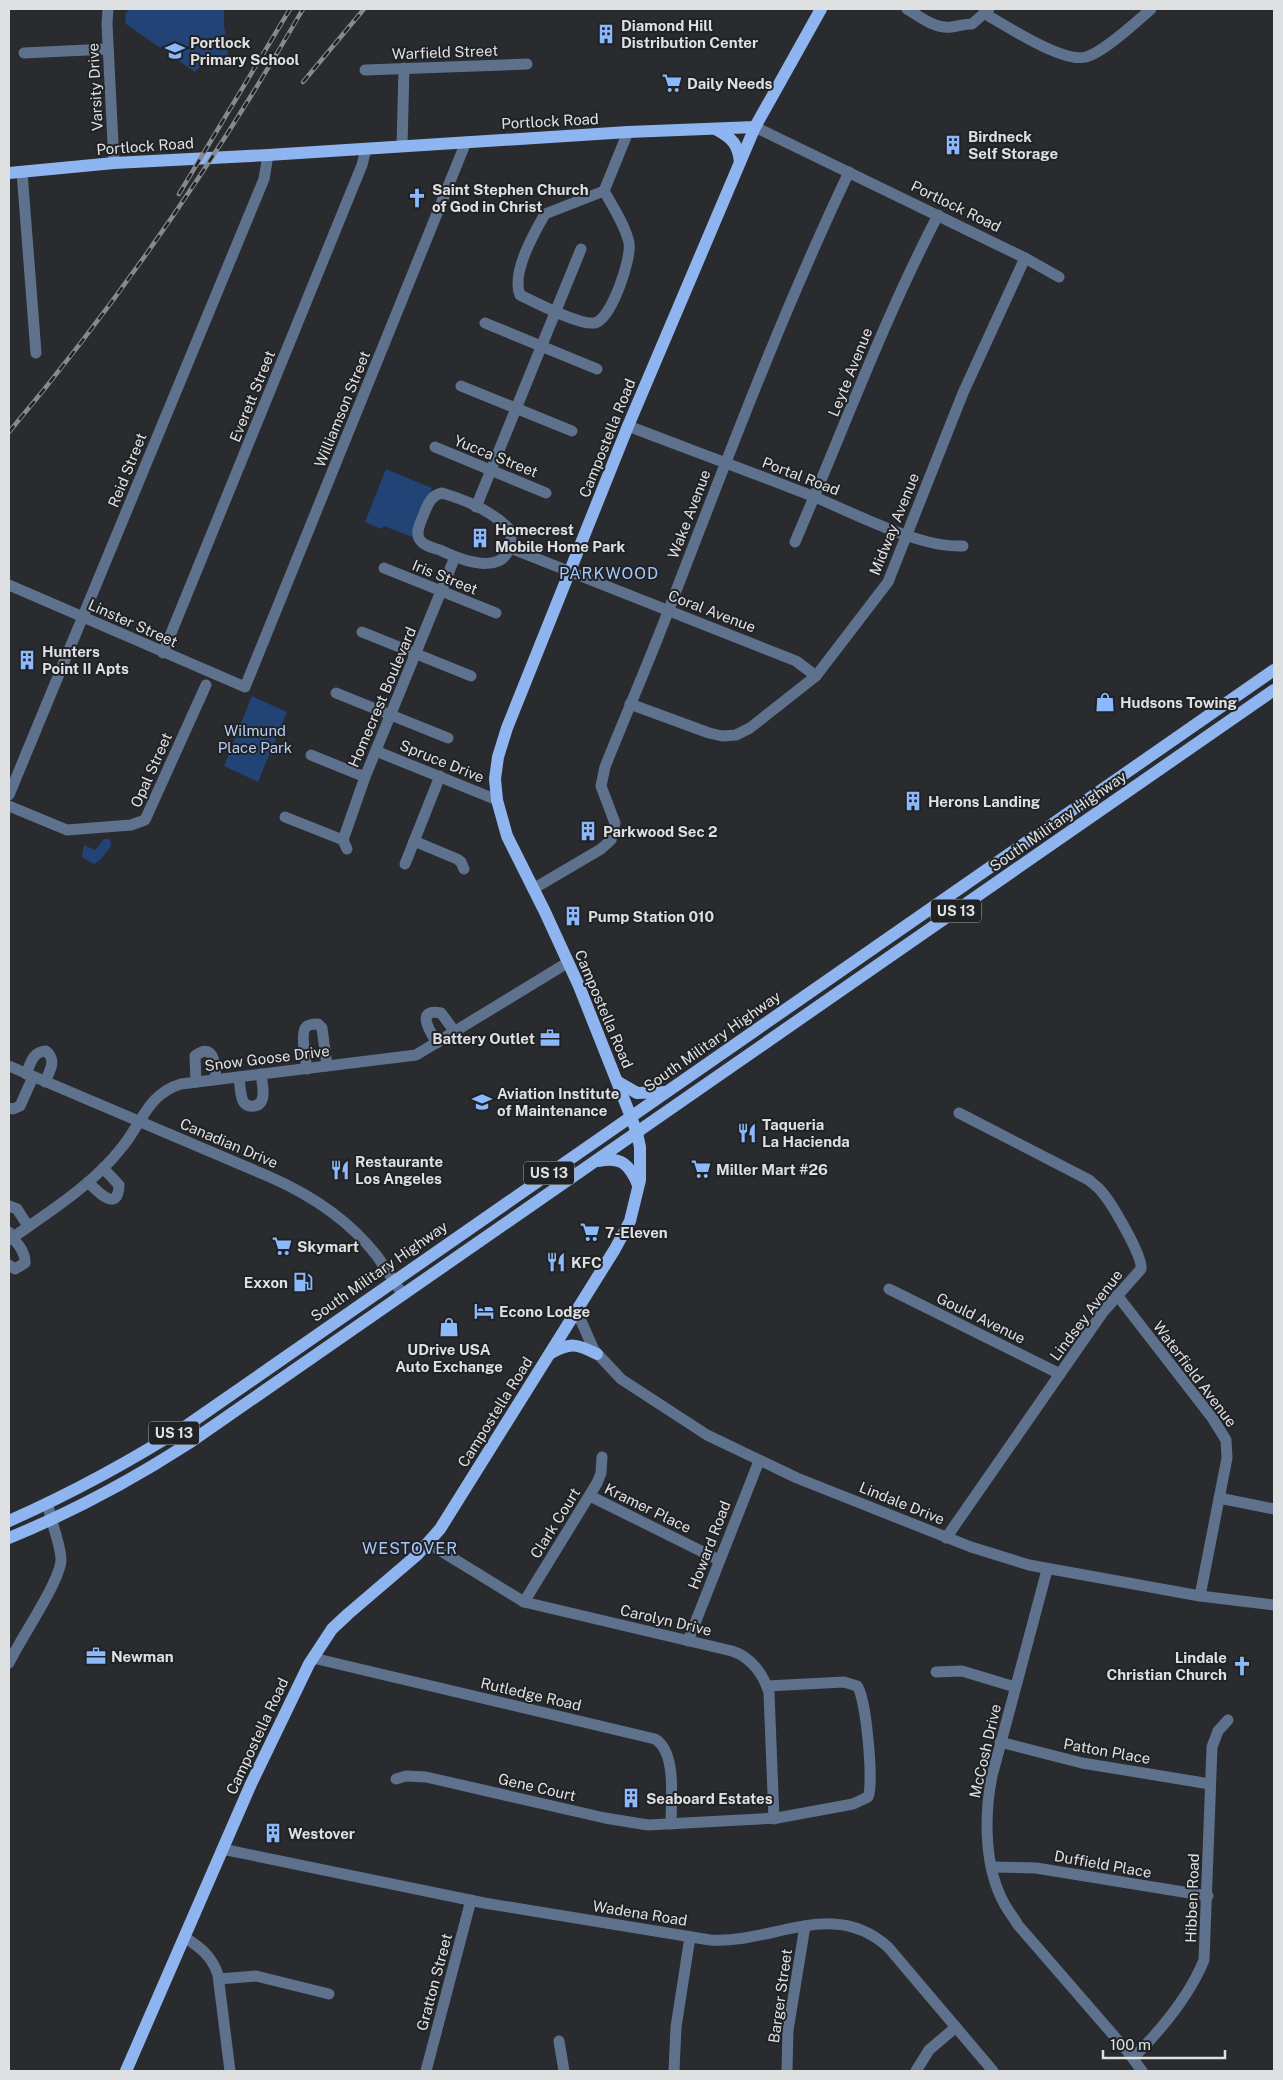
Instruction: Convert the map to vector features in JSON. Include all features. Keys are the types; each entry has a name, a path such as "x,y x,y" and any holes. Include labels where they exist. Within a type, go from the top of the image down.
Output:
{"main road":[{"name":"Campostella Road","path":"126,2071 222,1849 276,1730 312,1658 332,1629 398,1572 428,1543 450,1514 577,1312 630,1221 639,1187 640,1160 637,1133 587,1005 507,836 497,800 495,779 498,757 507,728 628,426 755,127 821,9"},
{"name":"Portlock Road","path":"9,173 114,163 628,132 755,127"},
{"path":"715,129 733,139 738,148 740,163"},
{"name":"South Military Highway","path":"9,1521 48,1504 149,1450 394,1282 1274,670"},
{"name":"South Military Highway","path":"9,1538 95,1498 159,1462 594,1163 1274,690"},
{"path":"618,1082 637,1093 667,1092"},
{"path":"594,1163 613,1159 624,1163 632,1172 639,1187"},
{"path":"551,1354 572,1345 584,1347 597,1354"}],"street":[{"name":"Varsity Drive","path":"108,9 108,49 114,163"},
{"path":"906,9 942,27 972,24 987,11 1055,52 1075,58 1086,57 1095,53 1150,9"},
{"path":"24,54 108,49"},
{"name":"Warfield Street","path":"364,70 527,64"},
{"path":"402,146 404,68"},
{"name":"Portlock Road","path":"755,127 1025,258 1059,277"},
{"path":"604,191 629,242 628,261 614,299 605,316 595,323 588,323 556,312 520,295 517,284 522,261 545,214 604,191 628,132"},
{"name":"Williamson Street","path":"245,687 466,142"},
{"name":"Everett Street","path":"164,653 360,171 366,149"},
{"name":"Reid Street","path":"9,795 264,179 268,155"},
{"path":"22,172 36,353"},
{"name":"Wake Avenue","path":"533,889 601,849 611,840 614,831 614,818 603,795 601,779 669,610 724,463 810,254 849,172"},
{"name":"Leyte Avenue","path":"796,542 876,346 908,273 938,216"},
{"path":"476,507 581,249"},
{"name":"Midway Avenue","path":"630,704 709,733 722,736 736,735 750,728 816,676 888,582 963,393 1025,258"},
{"path":"485,323 597,368"},
{"path":"461,386 572,431"},
{"name":"Portal Road","path":"628,426 934,545 963,546"},
{"name":"Yucca Street","path":"435,447 546,493"},
{"path":"442,493 501,520 511,531 510,548 506,556 499,561 490,564 478,564 425,544 420,540 418,533 432,497 442,493"},
{"name":"Coral Avenue","path":"510,548 796,661 816,676"},
{"name":"Homecrest Boulevard","path":"285,818 345,844 365,777 456,557"},
{"name":"Iris Street","path":"384,568 496,613"},
{"name":"Linster Street","path":"9,585 245,687"},
{"path":"362,632 471,676"},
{"name":"Opal Street","path":"9,806 67,830 131,825 145,820 206,685"},
{"path":"336,693 448,738"},
{"name":"Spruce Drive","path":"376,751 497,800"},
{"path":"311,755 365,777"},
{"path":"405,864 440,776"},
{"path":"414,841 457,859 461,862 464,869"},
{"name":"Snow Goose Drive","path":"10,1237 62,1203 103,1168 123,1146 154,1099 167,1088 216,1079 416,1055 567,962"},
{"path":"437,1043 427,1026 426,1020 429,1014 434,1012 441,1013 455,1032"},
{"path":"307,1069 303,1033 306,1027 312,1024 318,1024 322,1028 327,1066"},
{"path":"9,1108 13,1109 20,1106 34,1056 39,1052 46,1051 52,1056 53,1061 45,1082"},
{"path":"196,1082 194,1056 205,1052 210,1053 213,1057 216,1079"},
{"name":"Canadian Drive","path":"10,1070 29,1075 306,1194 338,1216 362,1238 377,1256 403,1295"},
{"path":"239,1077 243,1100 247,1105 253,1106 260,1104 263,1098 260,1074"},
{"name":"Lindsey Avenue","path":"946,1538 1116,1295 1141,1269 1141,1261 1110,1203 1101,1191 1084,1176 959,1113"},
{"path":"88,1182 104,1198 111,1199 116,1197 119,1192 119,1185 103,1168"},
{"path":"9,1206 17,1209 28,1226"},
{"path":"9,1266 15,1269 25,1263 23,1251 10,1237"},
{"name":"Gould Avenue","path":"889,1289 1060,1374"},
{"name":"Waterfield Avenue","path":"1116,1295 1213,1418 1226,1440 1227,1458 1200,1596"},
{"name":"Lindale Drive","path":"577,1312 589,1343 597,1354 622,1379 644,1396 707,1435 758,1460 946,1538 990,1554 1048,1570 1200,1596 1274,1605"},
{"name":"Clark Court","path":"524,1602 590,1496 601,1473 602,1458"},
{"name":"Howard Road","path":"688,1641 758,1460"},
{"name":"Kramer Place","path":"590,1496 719,1560"},
{"path":"1219,1498 1274,1509"},
{"path":"9,1663 58,1571 60,1554 50,1520 48,1504"},
{"name":"Carolyn Drive","path":"428,1543 524,1602 741,1654 759,1672 767,1686 770,1700 774,1819"},
{"name":"McCosh Drive","path":"1048,1570 1000,1742 988,1795 987,1821 992,1867 1005,1905 1018,1925 1133,2058 1142,2071"},
{"name":"Rutledge Road","path":"312,1658 655,1739 664,1746 669,1758 671,1824"},
{"path":"936,1672 962,1670 1015,1687"},
{"name":"Gene Court","path":"396,1779 406,1776 426,1777 631,1824 774,1819 858,1802 868,1797 870,1788 863,1697 857,1686 844,1682 767,1686"},
{"name":"Hibben Road","path":"1133,2058 1161,2029 1199,1973 1206,1950 1212,1747 1218,1731 1228,1720"},
{"name":"Patton Place","path":"1000,1742 1082,1763 1210,1784"},
{"name":"Wadena Road","path":"222,1849 471,1900 722,1941 825,1923 842,1923 858,1927 874,1935 888,1947 993,2071"},
{"name":"Duffield Place","path":"992,1867 1036,1868 1208,1896"},
{"name":"Gratton Street","path":"426,2071 471,1900"},
{"name":"Barger Street","path":"787,2071 788,2030 805,1926"},
{"path":"184,1936 206,1953 214,1964 219,1979 230,2071"},
{"path":"674,2071 676,2028 690,1937"},
{"path":"219,1979 256,1976 329,1994"},
{"path":"916,2071 928,2050 956,2027"},
{"path":"559,2041 564,2071"}],"green space":[{"path":"129,9 224,9 228,55 209,58 195,72 126,24 125,15"},
{"path":"386,469 432,488 412,537 384,526 381,529 365,522"},
{"name":"Wilmund Place Park","path":"252,696 287,712 258,782 224,766"},
{"path":"104,839 110,839 111,846 100,860 94,864 82,857 84,845 95,850"}],"railway":[{"path":"179,194 290,9"},
{"path":"9,432 90,331 165,227 236,119 303,9"},
{"path":"303,82 364,9"}],"place":[{"name":"Diamond Hill Distribution Center","path":"606,34"},
{"name":"Portlock Primary School","path":"175,51"},
{"name":"Daily Needs","path":"672,83"},
{"name":"Birdneck Self Storage","path":"953,145"},
{"name":"Saint Stephen Church of God in Christ","path":"417,198"},
{"name":"Homecrest Mobile Home Park","path":"480,538"},
{"name":"Hunters Point II Apts","path":"27,660"},
{"name":"Hudsons Towing","path":"1105,702"},
{"name":"Herons Landing","path":"913,801"},
{"name":"Parkwood Sec 2","path":"588,831"},
{"name":"Pump Station 010","path":"573,916"},
{"name":"Battery Outlet","path":"550,1038"},
{"name":"Aviation Institute of Maintenance","path":"482,1102"},
{"name":"Taqueria La Hacienda","path":"747,1133"},
{"name":"Miller Mart #26","path":"701,1169"},
{"name":"Restaurante Los Angeles","path":"340,1170"},
{"name":"7-Eleven","path":"590,1232"},
{"name":"Skymart","path":"282,1246"},
{"name":"KFC","path":"556,1262"},
{"name":"Exxon","path":"303,1282"},
{"name":"Econo Lodge","path":"484,1311"},
{"name":"UDrive USA Auto Exchange","path":"449,1327"},
{"name":"Newman","path":"96,1656"},
{"name":"Lindale Christian Church","path":"1242,1666"},
{"name":"Seaboard Estates","path":"631,1798"},
{"name":"Westover","path":"273,1833"}],"district":[{"name":"PARKWOOD","path":"609,573"},
{"name":"WESTOVER","path":"410,1548"}]}
